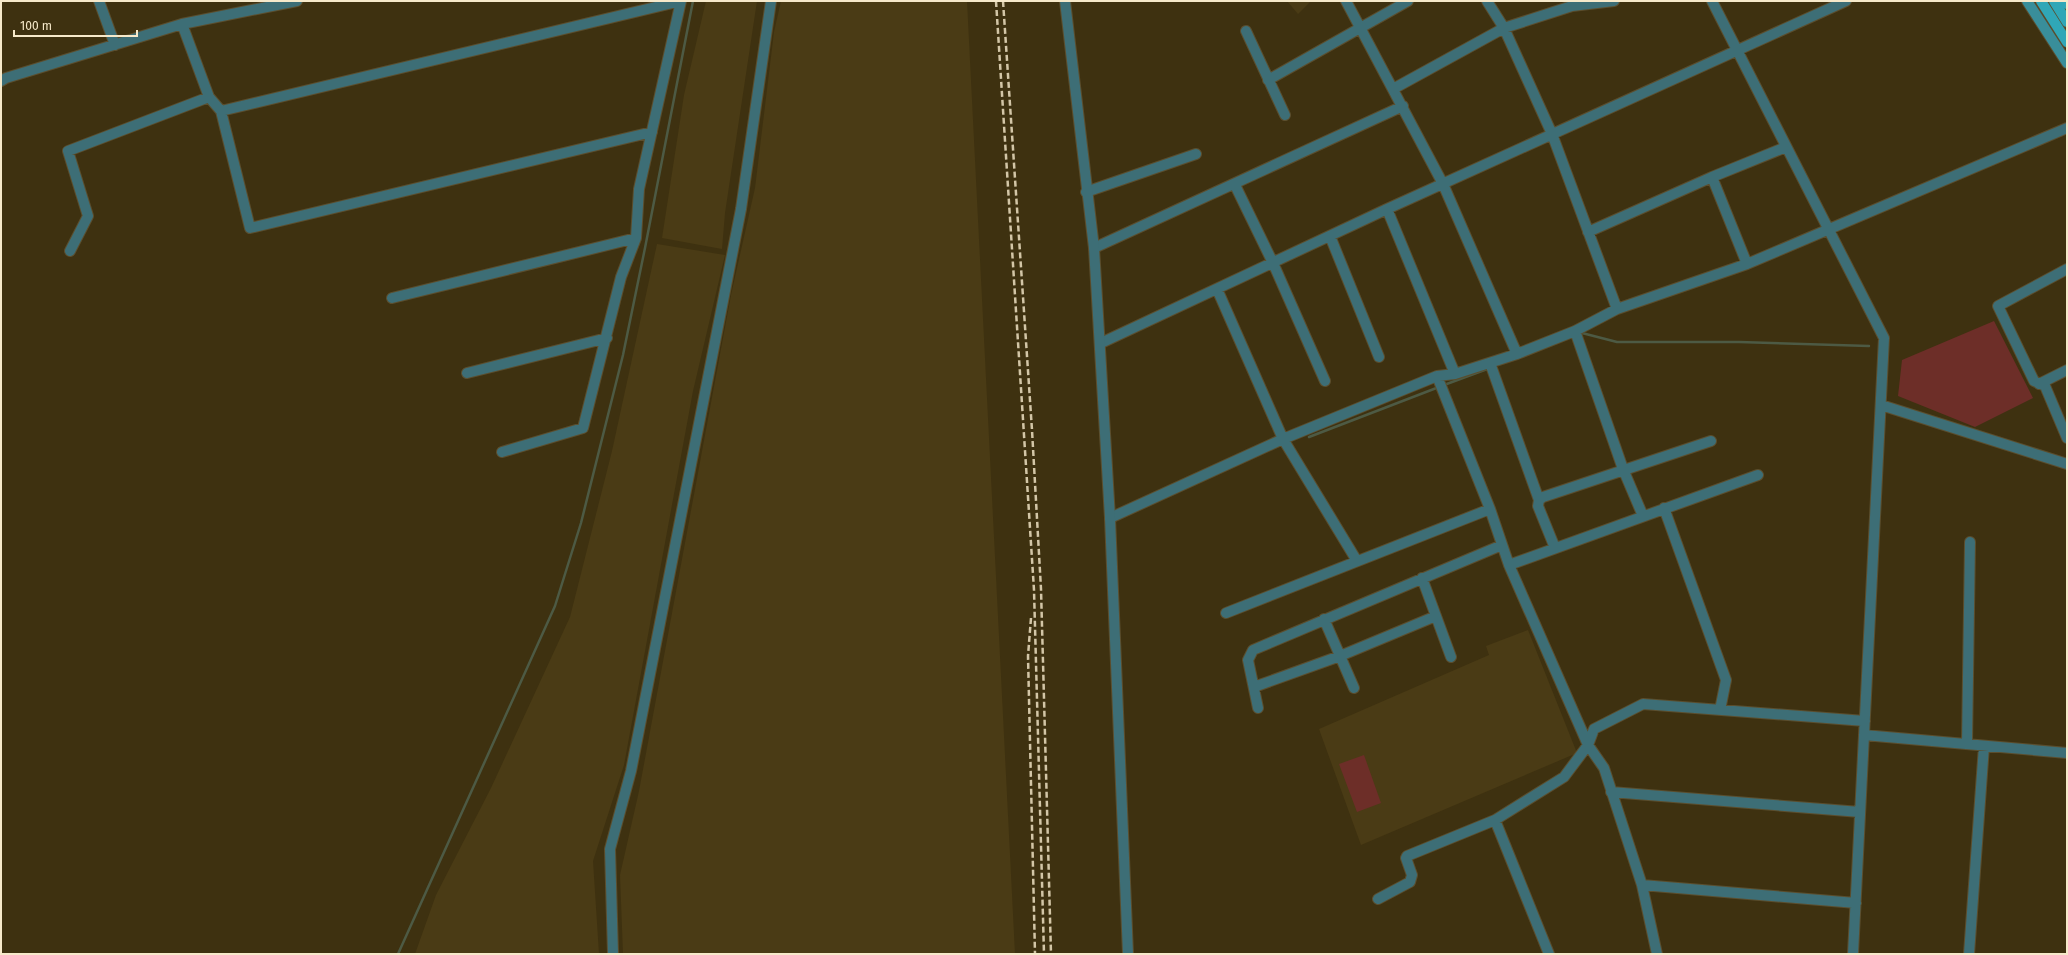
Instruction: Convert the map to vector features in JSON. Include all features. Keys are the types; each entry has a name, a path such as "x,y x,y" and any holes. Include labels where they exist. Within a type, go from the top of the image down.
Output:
{"main road":[{"path":"2027,1 2067,63"},
{"path":"2041,1 2067,42"},
{"path":"2054,1 2067,22"},
{"path":"2063,1 2067,4"}],"street":[{"path":"99,1 115,44"},
{"path":"1,81 6,78 182,24 298,1"},
{"path":"220,111 681,1 639,189 636,238 622,277 583,428 502,452"},
{"path":"613,954 610,849 631,771 741,210 771,1"},
{"path":"1066,1 1086,192 1094,248 1110,518 1128,954"},
{"path":"1346,1 1362,28 1443,184 1517,354"},
{"path":"1268,80 1408,1"},
{"path":"1487,1 1504,28 1552,134 1617,309"},
{"path":"1393,89 1504,28 1572,6 1614,1"},
{"path":"1712,1 1884,338 1853,954"},
{"path":"1100,344 1387,209 1846,1"},
{"path":"182,24 209,97 220,111 250,228 652,132"},
{"path":"1246,31 1285,115"},
{"path":"70,251 88,216 68,151 209,97"},
{"path":"1094,248 1236,185 1403,106"},
{"path":"1110,518 1283,439 1437,376 1455,374 1517,354 1575,331 1617,309 1747,264 2067,128"},
{"path":"1588,232 1712,177 1786,147"},
{"path":"1086,192 1196,154"},
{"path":"1712,177 1747,264"},
{"path":"1236,185 1273,263 1324,381"},
{"path":"1387,209 1455,374"},
{"path":"1330,236 1379,357"},
{"path":"392,298 636,238"},
{"path":"2067,269 1998,306 2034,382 2045,386 2067,438"},
{"path":"1217,289 1283,439 1357,561"},
{"path":"1575,331 1623,469 1643,516"},
{"path":"467,373 607,338"},
{"path":"1490,363 1540,500 1538,506 1555,548"},
{"path":"2039,384 2067,370"},
{"path":"1437,376 1490,509 1509,565 1588,745 1604,768 1642,885 1657,954"},
{"path":"1881,405 2067,464"},
{"path":"1540,500 1623,469 1711,441"},
{"path":"1509,565 1758,475"},
{"path":"1664,508 1726,680 1720,710"},
{"path":"1226,613 1490,509"},
{"path":"1967,744 1970,542"},
{"path":"1258,708 1248,660 1253,650 1502,545"},
{"path":"1422,578 1451,656"},
{"path":"1254,687 1340,656 1436,616"},
{"path":"1324,619 1354,688"},
{"path":"1378,899 1410,882 1412,875 1406,858 1407,856 1495,820 1564,777 1588,745 1594,729 1643,704 1865,721"},
{"path":"1864,735 2067,753"},
{"path":"1969,954 1984,746"},
{"path":"1611,792 1860,812"},
{"path":"1495,820 1549,954"},
{"path":"1642,885 1856,903"}],"shaded area":[{"path":"706,1 757,1 725,213 722,249 662,238 684,95"},
{"path":"781,1 967,1 1015,954 623,954 620,875 639,791 731,295 755,188 774,32"},
{"path":"1287,1 1311,1 1298,14"},
{"path":"657,244 725,255 693,391 624,765 593,861 599,954 415,954 436,895 491,788 570,617 612,451"},
{"path":"1994,321 2033,398 1975,427 1898,396 1902,360"},
{"path":"1528,630 1577,753 1361,845 1319,729 1489,655 1486,646"},
{"path":"1364,755 1381,803 1357,812 1339,764"}],"waterway":[{"path":"398,954 555,606 581,523 623,355 693,1"},
{"path":"1579,334 1582,333 1617,342 1739,342 1869,346"},
{"path":"1444,385 1490,368"},
{"path":"1309,437 1439,387"}],"railway":[{"path":"996,1 1034,590 1044,954"},
{"path":"1003,1 1032,430 1041,589 1051,954"},
{"path":"1031,618 1028,656 1035,954"}]}
